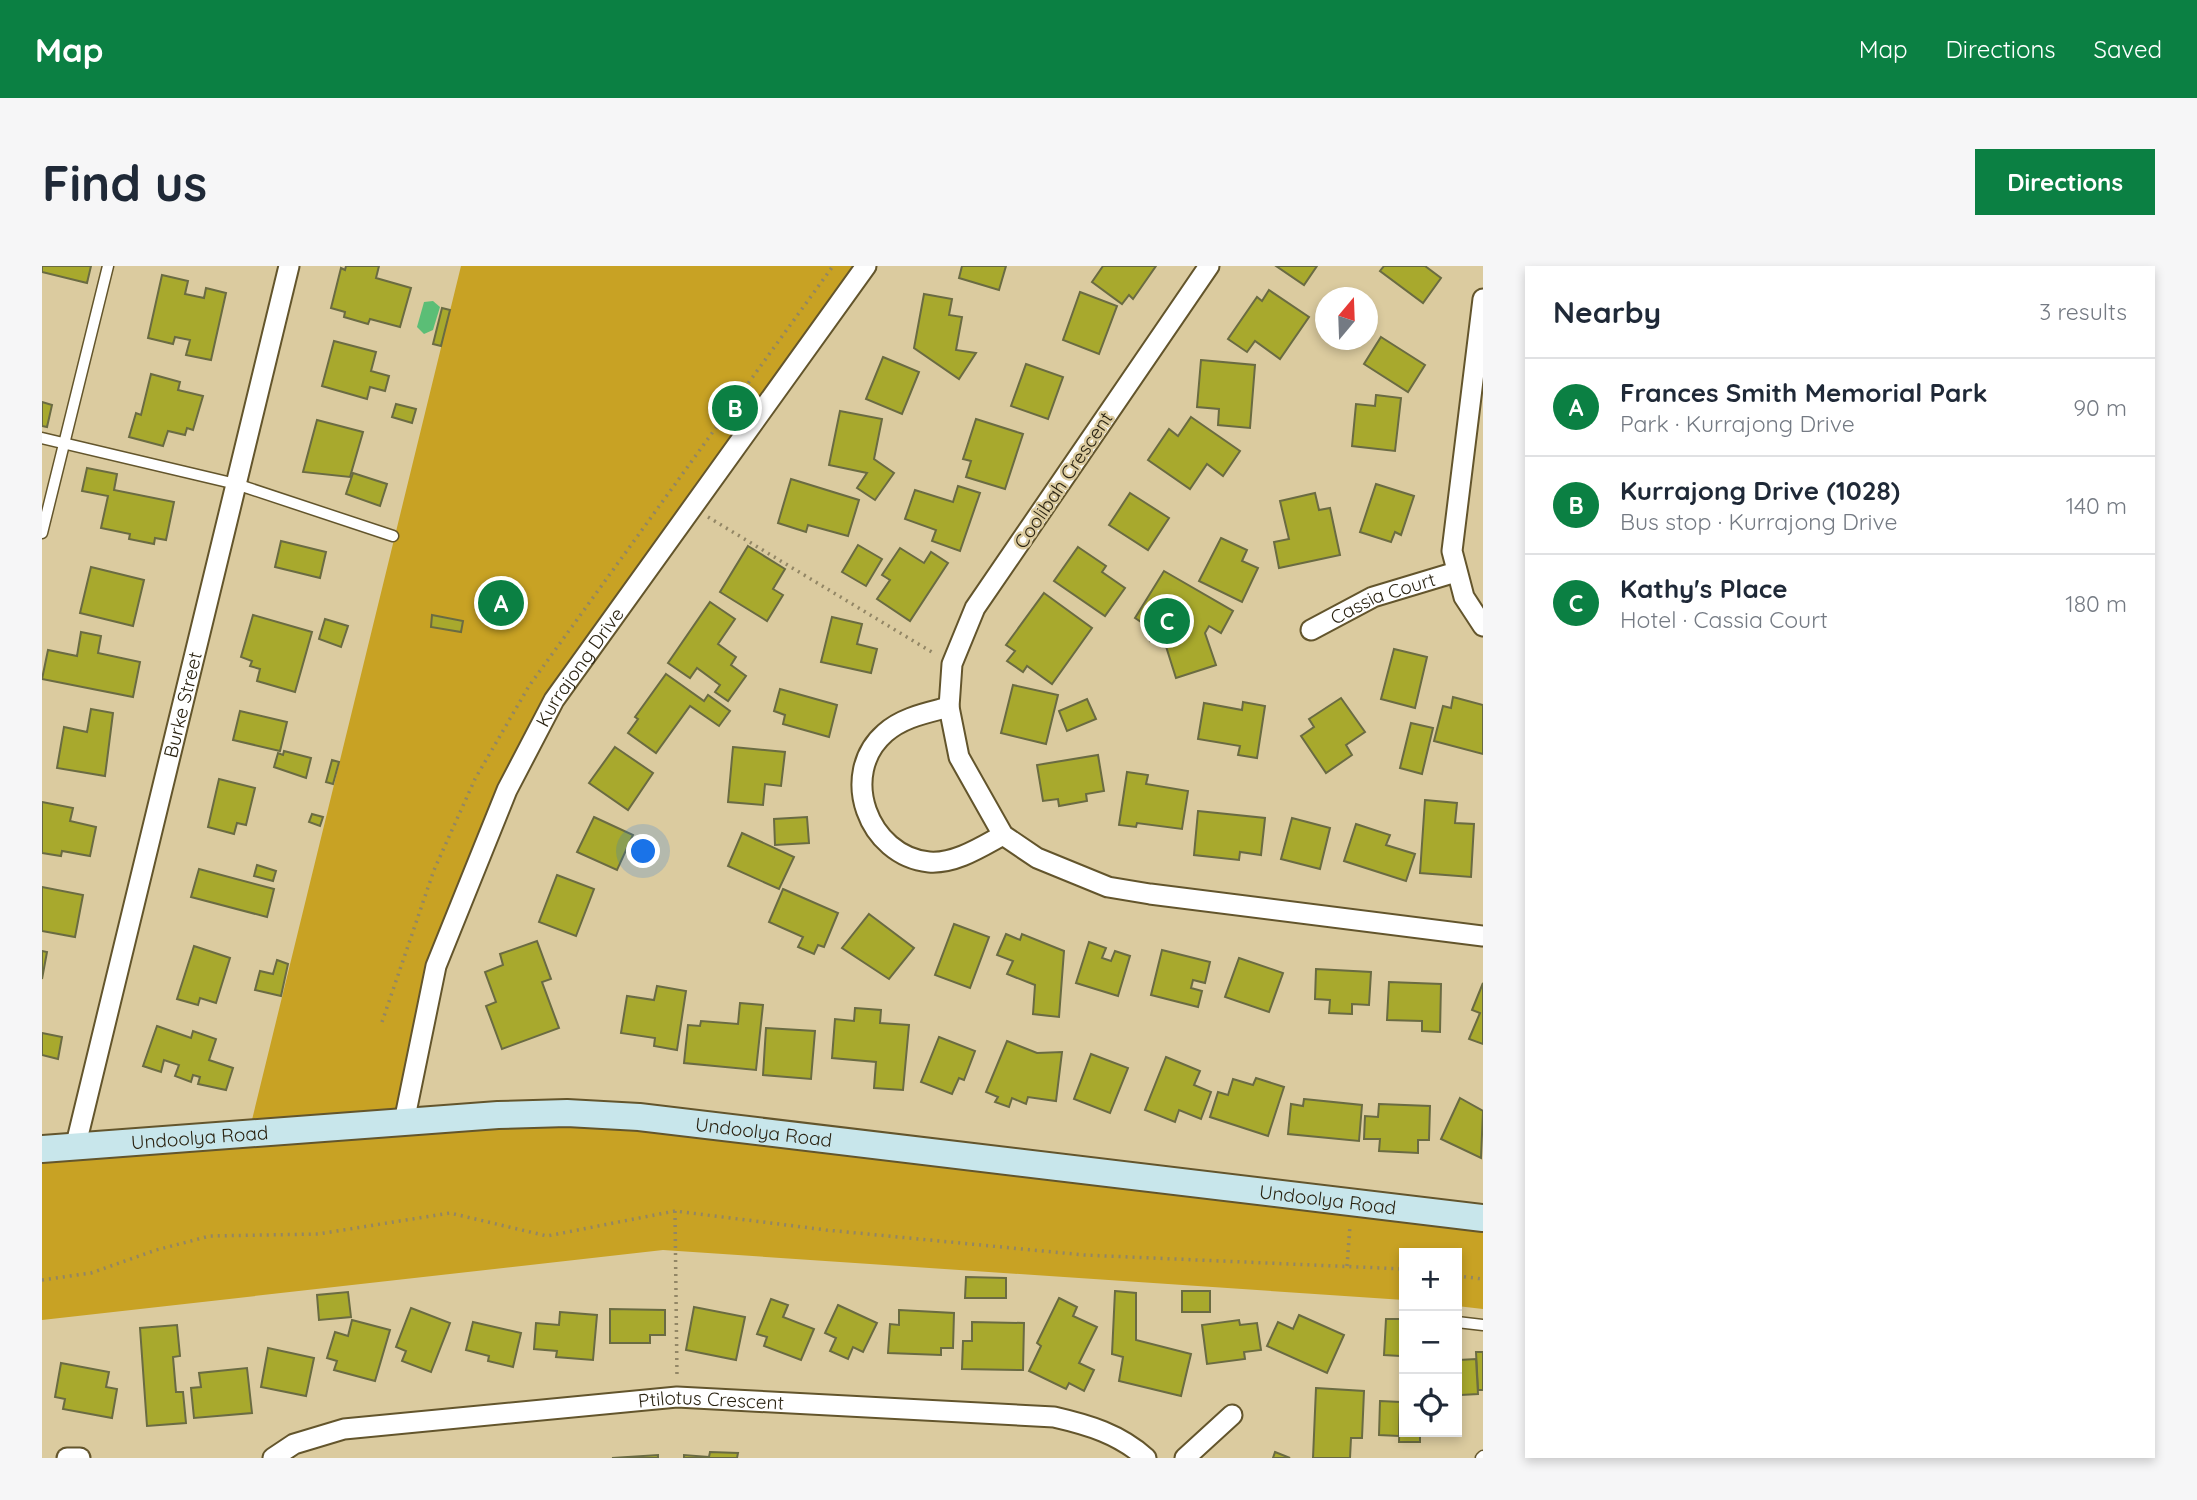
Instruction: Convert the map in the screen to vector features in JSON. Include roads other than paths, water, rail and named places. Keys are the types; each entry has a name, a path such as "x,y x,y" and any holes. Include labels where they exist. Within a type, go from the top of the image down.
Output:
{"main road":[{"name":"Undoolya Road","path":"42,1149 76,1144 512,1114 639,1117 1483,1218"}],"street":[{"name":"Burke Street","path":"76,1144 289,266"},
{"name":"Kurrajong Drive","path":"404,1122 436,966 507,790 554,700 866,266"},
{"name":"Coolibah Crescent","path":"1209,266 975,608 952,664 949,707 960,757 1003,835 1037,858 1108,887 1483,936"},
{"path":"1483,299 1453,537 1456,572 1464,597 1483,626"},
{"name":"Cassia Court","path":"1311,629 1373,597 1456,572"},
{"path":"949,707 906,719 884,733 869,755 863,774 862,802 873,828 886,845 909,857 930,862 962,856 1003,835"},
{"name":"Ptilotus Crescent","path":"273,1458 295,1444 344,1429 677,1397 1054,1417 1097,1427 1131,1445 1146,1458"},
{"path":"1185,1458 1233,1415"},
{"path":"68,1458 80,1458"}],"lane":[{"path":"42,533 108,266"},
{"path":"42,438 236,484 393,536"},
{"path":"1462,1323 1483,1325"}],"place":[{"name":"Kurrajong Drive (1028)","path":"735,408"},
{"name":"Frances Smith Memorial Park","path":"501,603"},
{"name":"Kathy's Place","path":"1167,621"}]}
